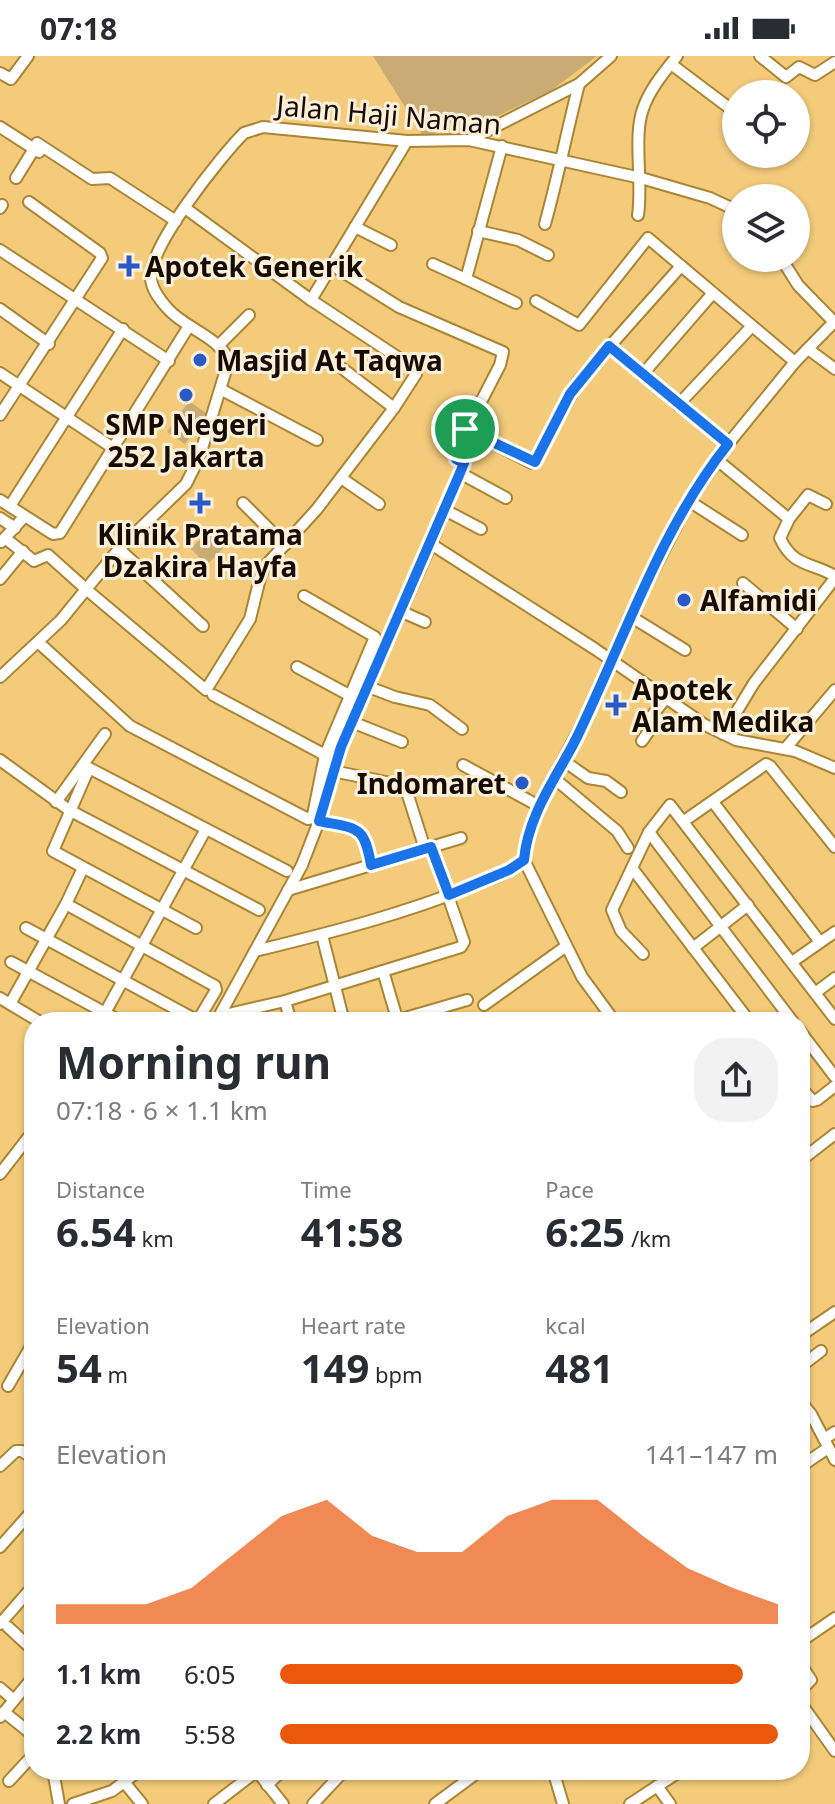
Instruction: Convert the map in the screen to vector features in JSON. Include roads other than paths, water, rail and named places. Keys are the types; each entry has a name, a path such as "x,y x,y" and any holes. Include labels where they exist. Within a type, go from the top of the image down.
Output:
{"street":[{"path":"0,73 11,79 28,56"},
{"path":"469,140 579,84 611,56"},
{"path":"760,56 786,77 799,67 815,75 835,62"},
{"path":"638,215 641,115 647,100 674,60 722,101"},
{"path":"545,224 579,84"},
{"path":"0,127 89,181 109,177 176,221"},
{"name":"Jalan Haji Naman","path":"218,346 170,311 150,281 153,261 176,221 240,137 250,130 263,127 407,141 469,140 641,178 722,204"},
{"path":"311,300 407,141"},
{"path":"16,178 35,146"},
{"path":"466,279 502,146"},
{"path":"0,415 49,344 102,255 29,202"},
{"path":"24,517 2,541 23,551 34,561 48,555 206,690 250,619 261,574 307,523 394,408 417,370 311,300 185,208"},
{"path":"355,227 391,245"},
{"path":"478,231 518,240 548,255"},
{"path":"536,301 576,328 648,238 795,362"},
{"path":"0,250 169,361"},
{"path":"433,264 516,303"},
{"path":"222,1012 302,865 333,771 366,686 445,510 462,468 470,431 503,352 410,312 332,265"},
{"path":"470,431 535,462 570,394 681,266"},
{"path":"608,1012 565,947 548,905 524,860 525,847 539,806 564,761 630,616 689,501 728,444 795,362 834,322 798,285 790,272"},
{"path":"642,375 713,293"},
{"path":"0,309 49,344"},
{"path":"0,677 87,590 119,549 186,484 196,466 230,364 227,355 218,346 249,315"},
{"path":"0,500 53,534 60,533 189,326"},
{"path":"678,405 752,326"},
{"path":"10,506 123,329"},
{"path":"609,346 728,444"},
{"path":"808,349 835,369"},
{"path":"343,369 394,408"},
{"path":"0,373 113,448"},
{"path":"222,390 317,440"},
{"path":"716,459 789,519"},
{"path":"462,468 506,498"},
{"path":"341,478 379,504"},
{"path":"723,734 754,683 835,577 811,564 801,565 792,558 780,538 789,519 808,495 826,504"},
{"path":"689,501 742,535"},
{"path":"243,503 285,545"},
{"path":"445,510 481,529"},
{"path":"0,518 15,528"},
{"path":"431,544 723,734 785,749 831,766"},
{"path":"119,549 203,626"},
{"path":"0,579 23,551"},
{"path":"743,583 797,629"},
{"path":"38,642 130,726 308,819 313,815 325,755 375,637 304,596"},
{"path":"400,611 425,622"},
{"path":"630,616 685,650"},
{"path":"297,667 349,695"},
{"path":"366,686 430,705 462,729"},
{"path":"785,749 835,690"},
{"path":"213,695 325,755"},
{"path":"642,741 653,725 651,717 666,698"},
{"path":"352,722 402,742"},
{"path":"56,802 105,734"},
{"path":"767,746 766,764 835,847"},
{"path":"835,755 831,766 835,775"},
{"path":"0,760 69,810 259,910"},
{"path":"564,761 588,778 606,781 621,792"},
{"path":"684,821 766,764"},
{"path":"463,765 539,806"},
{"path":"196,928 52,849 88,770 91,768 287,871"},
{"path":"244,1012 461,947 464,942 449,895 405,786 333,771"},
{"path":"555,779 617,831 628,848"},
{"path":"713,802 820,942"},
{"path":"643,954 621,931 612,910 649,832 670,805 835,1019"},
{"path":"319,821 361,832 367,840 371,865"},
{"path":"105,1012 206,829"},
{"path":"649,832 785,1012"},
{"path":"288,890 461,838"},
{"path":"255,951 322,935 449,895 509,870 524,860"},
{"path":"24,1012 5,1001 28,973 83,868"},
{"path":"632,868 742,1012"},
{"path":"66,904 215,986 216,990 203,1012"},
{"path":"693,948 748,905"},
{"path":"26,928 181,1012"},
{"path":"792,962 835,932"},
{"path":"322,935 341,1012"},
{"path":"484,1005 565,947"},
{"path":"11,962 94,1012"},
{"path":"383,971 395,1012"},
{"path":"815,993 835,978"},
{"path":"428,1012 467,1000"},
{"path":"285,1001 288,1012"},
{"path":"810,1044 835,1077"},
{"path":"810,1098 813,1101 835,1086"},
{"path":"810,1153 835,1134"},
{"path":"0,1174 24,1143"},
{"path":"810,1329 835,1312"},
{"path":"810,1359 821,1351"},
{"path":"8,1386 24,1357"},
{"path":"810,1413 835,1460"},
{"path":"810,1458 835,1432"},
{"path":"0,1466 16,1451 24,1452"},
{"path":"0,1547 24,1520"},
{"path":"24,1597 2,1624 24,1643"},
{"path":"810,1635 835,1618"},
{"path":"0,1688 14,1700"},
{"path":"24,1688 2,1715 24,1729"},
{"path":"810,1716 835,1751"},
{"path":"9,1781 24,1765"},
{"path":"56,1780 59,1804"},
{"path":"73,1804 102,1796 128,1780"},
{"path":"214,1804 245,1780"},
{"path":"263,1780 283,1804"},
{"path":"267,1785 272,1780"},
{"path":"313,1804 336,1780"},
{"path":"435,1804 467,1780"},
{"path":"556,1780 563,1804"},
{"path":"630,1804 666,1780"},
{"path":"125,1783 142,1804"},
{"path":"657,1786 670,1804"}],"place":[{"name":"Apotek Generik","path":"129,266"},
{"name":"Masjid At Taqwa","path":"200,360"},
{"name":"SMP Negeri 252 Jakarta","path":"186,395"},
{"name":"Klinik Pratama Dzakira Hayfa","path":"200,503"},
{"name":"Alfamidi","path":"684,600"},
{"name":"Apotek Alam Medika","path":"616,705"},
{"name":"Indomaret","path":"522,783"}]}
